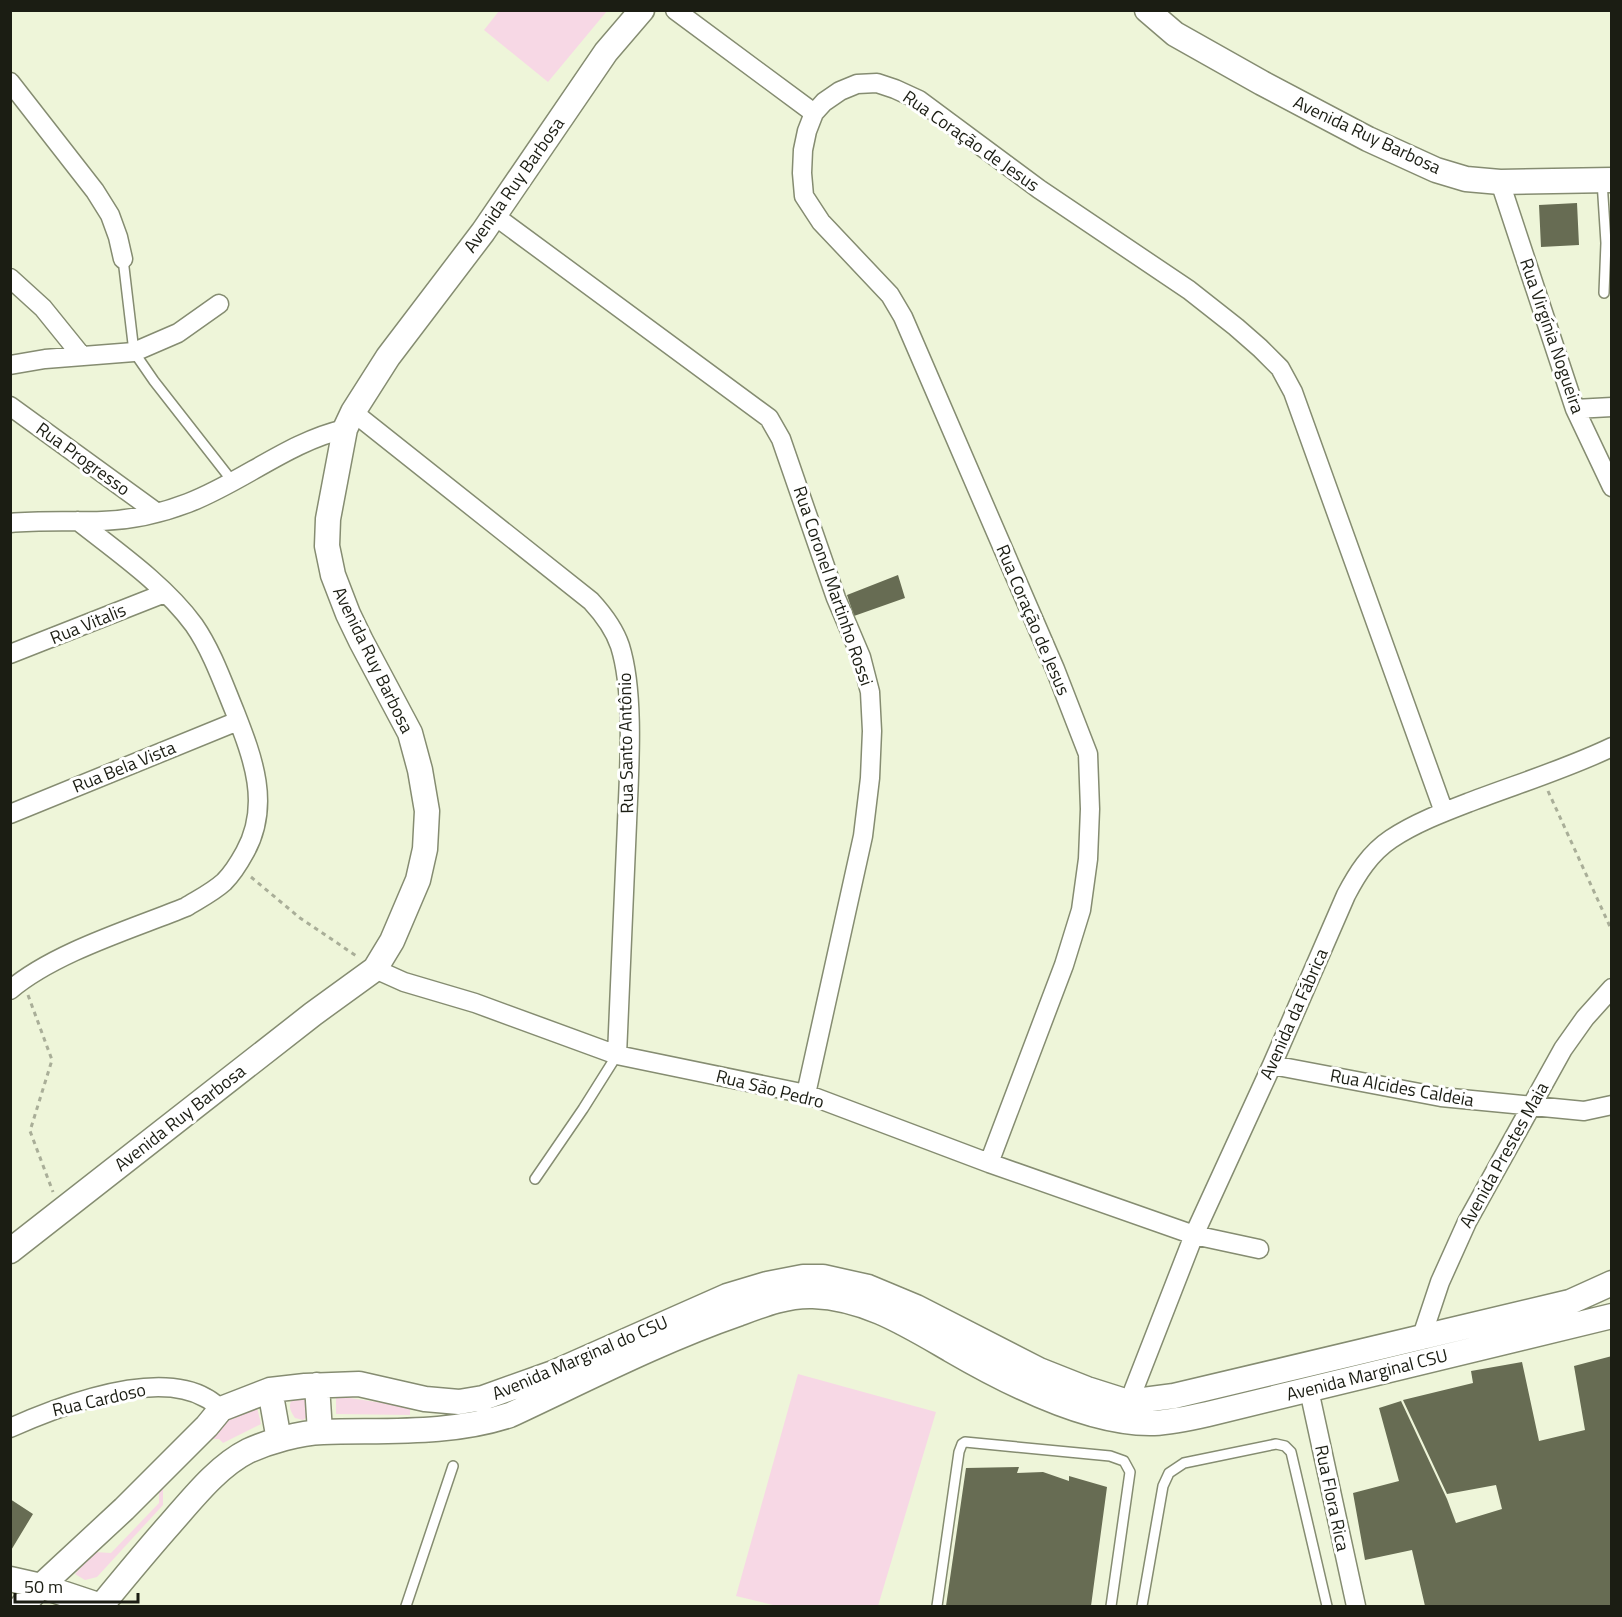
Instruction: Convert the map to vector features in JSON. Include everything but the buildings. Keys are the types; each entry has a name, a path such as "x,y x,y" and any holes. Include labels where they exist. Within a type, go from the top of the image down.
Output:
{"main road":[{"name":"Avenida Ruy Barbosa","path":"10,1251 313,1014 375,969 396,933 418,880 425,849 427,811 420,770 410,733 348,614 327,546 328,519 349,420 388,357 495,216 606,52 642,10"},
{"name":"Avenida Ruy Barbosa","path":"1147,10 1175,34 1197,47 1368,139 1436,170 1466,179 1500,182 1607,180"},
{"name":"Avenida Marginal do CSU","path":"22,1606 124,1509 221,1409 270,1390 316,1385 359,1384 424,1398 459,1402 483,1398 553,1373 727,1296 766,1284 803,1277 823,1277 868,1287 916,1307 1039,1370 1087,1389 1125,1411"},
{"name":"Avenida Marginal CSU","path":"1125,1411 1174,1396 1570,1302 1611,1283"},
{"name":"Avenida Marginal do CSU","path":"101,1606 147,1549 205,1484 247,1452 279,1440 320,1432 424,1430 489,1422 510,1415 696,1328 773,1301 810,1296 847,1299 892,1316 969,1361 1025,1388 1083,1411 1125,1411"},
{"name":"Avenida Marginal CSU","path":"1125,1411 1155,1423 1181,1420 1611,1316"},
{"path":"316,1385 320,1432"},
{"path":"270,1390 279,1440"},
{"path":"10,1579 41,1586 101,1606"}],"street":[{"path":"675,10 814,113"},
{"path":"10,82 95,191 110,215 123,259"},
{"name":"Rua Coração de Jesus","path":"989,1163 1064,965 1081,910 1088,860 1090,809 1088,754 1055,669 903,317 890,295 821,222 804,196 803,150 807,131 814,113 824,102 840,91 857,84 877,83 919,100 1039,189 1189,290 1236,327 1280,368 1293,392 1444,812"},
{"name":"Rua Virgínia Nogueira","path":"1500,182 1575,409 1611,487"},
{"name":"Rua Coronel Martinho Rossi","path":"495,216 769,418 781,439 836,598 861,657 870,692 870,778 863,836 806,1094"},
{"path":"10,278 43,308 81,355"},
{"path":"10,365 81,355 134,352 178,333 219,304"},
{"name":"Rua Progresso","path":"10,406 156,512"},
{"path":"1575,409 1611,407"},
{"path":"10,523 122,519 187,503 233,482 349,420"},
{"name":"Rua Santo Antônio","path":"349,420 591,601 607,619 619,644 625,665 628,704 628,783 617,1055"},
{"path":"16,985 52,962 186,907 225,881 238,866 252,839 259,793 250,751 220,676 194,625 165,593 78,521"},
{"name":"Rua Vitalis","path":"10,654 165,593"},
{"name":"Rua Bela Vista","path":"10,814 238,721"},
{"name":"Avenida da Fábrica","path":"1125,1411 1194,1236 1358,872 1374,853 1391,839 1444,812 1611,747"},
{"name":"Rua São Pedro","path":"375,969 404,982 476,1004 617,1055 806,1094 989,1163 1194,1236 1259,1249"},
{"name":"Avenida Prestes Maia","path":"1422,1336 1440,1282 1467,1222 1563,1049 1585,1018 1611,988"},
{"name":"Rua Alcides Caldeia","path":"1272,1065 1441,1097 1584,1111 1611,1106"},
{"name":"Rua Cardoso","path":"10,1428 63,1406 132,1389 152,1387 187,1390 206,1398 221,1409"},
{"name":"Rua Flora Rica","path":"1309,1390 1356,1606"}],"lane":[{"path":"1605,293 1607,180"},
{"path":"123,259 134,352 233,482"},
{"path":"535,1179 584,1109 617,1055"},
{"path":"937,1606 959,1452 965,1442 1110,1456 1124,1461 1130,1472 1111,1606"},
{"path":"1142,1606 1163,1486 1168,1473 1184,1463 1276,1444 1285,1446 1291,1452 1327,1606"},
{"path":"406,1606 453,1466"}],"path":[{"path":"1541,775 1611,931"},
{"path":"238,866 300,918 375,969"},
{"path":"16,985 52,1060 30,1131 60,1213"}],"shaded area":[{"path":"499,11 607,11 548,82 484,30"},
{"path":"798,1374 936,1412 878,1606 777,1606 736,1596"},
{"path":"296,1394 306,1395 308,1416 303,1420 295,1418 290,1409 290,1403"},
{"path":"336,1396 410,1407 410,1415 336,1414"},
{"path":"257,1407 261,1424 223,1443 219,1439 207,1439 163,1489 163,1505 97,1577 85,1580 75,1574 95,1552 111,1553 159,1503 159,1484 201,1439 228,1420"}]}
